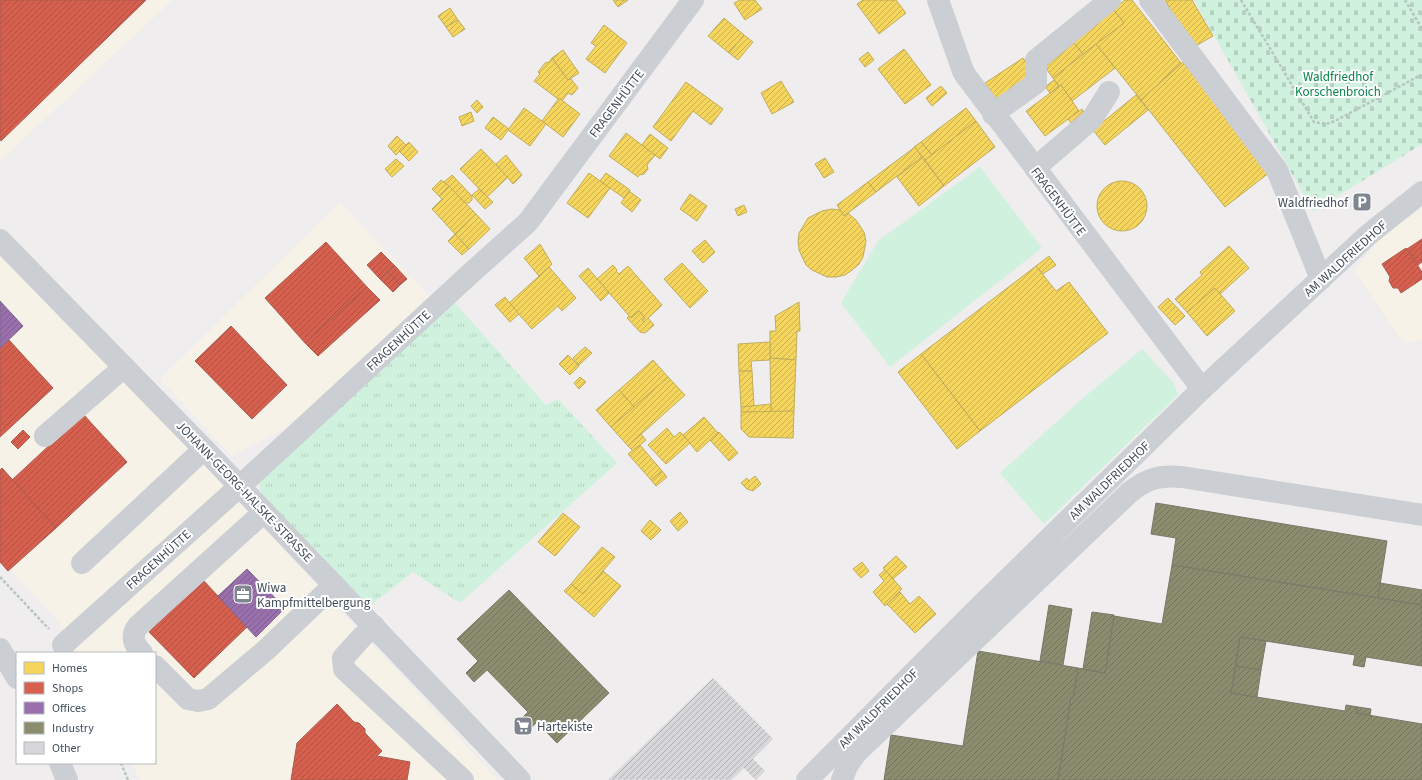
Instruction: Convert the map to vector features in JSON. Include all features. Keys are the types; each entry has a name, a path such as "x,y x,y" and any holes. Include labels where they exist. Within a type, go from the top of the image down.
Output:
{"street":[{"name":"FRAGENHÜTTE","path":"62,645 240,486 528,222 693,0"},
{"name":"FRAGENHÜTTE","path":"938,0 966,76 987,106 1202,389"},
{"path":"987,106 1036,83 1036,60 1110,0"},
{"path":"1150,0 1277,170 1321,279"},
{"path":"1035,168 1092,119 1109,92"},
{"name":"AM WALDFRIEDHOF","path":"807,780 969,616 1202,389 1368,235 1422,192"},
{"name":"JOHANN-GEORG-HALSKE-STRASSE","path":"0,240 204,448 520,780"},
{"path":"45,436 124,367"},
{"path":"82,563 204,448"},
{"path":"842,780 847,766 856,753 1130,492 1147,480 1167,476 1182,477 1422,515"},
{"path":"141,652 133,640 134,632 138,626 264,512"},
{"path":"156,667 188,699 198,701 208,700 266,650 334,585"},
{"path":"374,626 343,658 344,669 463,780"},
{"path":"0,649 16,676"},
{"path":"60,764 67,780"}],"path":[{"path":"1241,0 1314,122 1326,124 1336,122 1422,75"},
{"path":"1405,0 1422,29"},
{"path":"0,577 49,628 62,645"},
{"path":"121,764 128,780"}],"shaded area":[{"path":"0,0 173,0 0,161"},
{"path":"340,202 430,297 293,425 231,456 160,379"},
{"path":"1422,208 1422,340 1403,343 1354,270 1386,232"},
{"path":"0,253 164,422 447,724 497,780 140,780 132,764 156,764 156,652 77,652 54,616 0,560"}],"green space":[{"name":"Waldfriedhof Korschenbroich","path":"1194,0 1422,0 1422,144 1313,211"},
{"path":"980,167 1042,248 890,367 841,303 878,241"},
{"path":"453,301 546,405 558,399 617,463 460,603 413,572 367,608 262,498 258,477"},
{"path":"1142,349 1173,382 1178,395 1044,524 1000,473 1081,400"}],"building: Homes":[{"path":"613,0 628,0 618,7"},
{"path":"740,0 755,0 762,9 745,20 734,3"},
{"path":"863,0 896,0 906,13 879,34 857,4"},
{"path":"1125,0 1132,0 1181,63 1141,100 1096,44 1124,23 1113,9"},
{"path":"1165,0 1192,0 1213,36 1192,48"},
{"path":"450,8 458,20 446,27 438,16"},
{"path":"1113,9 1124,23 1083,54 1072,41"},
{"path":"724,18 744,35 729,53 708,36"},
{"path":"458,20 465,29 453,37 446,27"},
{"path":"604,25 627,43 605,73 586,59 596,46 591,43"},
{"path":"744,35 753,42 738,60 729,53"},
{"path":"1074,43 1083,54 1053,78 1045,67"},
{"path":"1096,44 1115,68 1072,101 1061,85 1059,86 1053,78"},
{"path":"904,49 931,85 905,104 878,69"},
{"path":"563,50 579,73 568,80 552,58"},
{"path":"868,52 874,60 865,67 859,59"},
{"path":"552,58 568,80 571,79 578,88 572,95 568,93 562,101 534,81 540,74 538,72 546,62 548,63"},
{"path":"1023,58 1032,72 998,102 985,83"},
{"path":"1183,62 1270,172 1225,207 1141,100"},
{"path":"1054,80 1059,86 1050,93 1045,87"},
{"path":"781,81 794,102 772,114 761,93"},
{"path":"686,82 723,109 711,125 693,111 671,141 653,127"},
{"path":"1061,85 1079,111 1045,136 1026,111"},
{"path":"941,86 947,93 932,106 926,98"},
{"path":"1136,95 1148,110 1105,145 1093,130"},
{"path":"559,98 580,114 563,137 542,121"},
{"path":"477,100 483,107 477,113 471,106"},
{"path":"524,108 546,124 530,146 508,130"},
{"path":"966,108 976,121 932,155 921,142"},
{"path":"1082,109 1086,116 1074,127 1068,119"},
{"path":"471,112 474,121 462,126 459,117"},
{"path":"493,117 509,129 501,140 485,128"},
{"path":"976,121 995,147 944,186 925,160"},
{"path":"626,133 655,155 647,165 648,169 644,174 639,175 638,177 609,156"},
{"path":"650,134 668,148 660,159 642,145"},
{"path":"397,136 406,145 396,155 388,146"},
{"path":"409,142 418,152 409,161 399,151"},
{"path":"921,142 932,155 925,160 914,147"},
{"path":"915,147 922,157 876,192 868,182"},
{"path":"481,149 508,177 487,197 460,169"},
{"path":"506,155 522,175 513,184 496,164"},
{"path":"922,157 944,186 919,206 897,177"},
{"path":"825,158 834,172 824,178 815,164"},
{"path":"396,159 404,166 392,177 385,169"},
{"path":"589,173 610,188 588,218 567,203"},
{"path":"606,173 630,190 624,198 600,181"},
{"path":"452,175 472,196 472,200 469,203 465,203 444,182"},
{"path":"441,180 449,186 439,196 432,189"},
{"path":"1122,181 1131,183 1142,192 1147,206 1145,215 1136,226 1122,231 1113,229 1102,220 1097,206 1099,197 1108,186"},
{"path":"868,182 876,192 844,216 837,205"},
{"path":"449,186 476,214 455,234 432,209 442,199 439,196"},
{"path":"479,189 493,202 485,209 472,195"},
{"path":"629,191 641,200 632,212 621,203"},
{"path":"690,194 707,206 697,221 680,209"},
{"path":"744,205 747,212 738,216 735,209"},
{"path":"832,209 840,210 844,216 848,213 856,220 864,232 866,241 863,257 859,264 845,275 827,277 812,270 806,265 799,250 798,241 799,233 808,218 822,211"},
{"path":"476,214 490,229 469,249 455,234"},
{"path":"455,234 469,249 462,255 448,241"},
{"path":"705,240 715,252 703,263 692,251"},
{"path":"540,244 552,264 539,276 524,258"},
{"path":"1229,246 1249,268 1220,294 1215,288 1187,312 1175,299 1202,275 1200,272"},
{"path":"1049,256 1056,265 1043,274 1036,266"},
{"path":"682,263 708,291 690,308 664,279"},
{"path":"613,265 619,274 628,266 662,305 644,322 642,320 645,318 639,311 631,318 597,279"},
{"path":"1036,266 1056,291 1069,282 1108,333 980,431 921,354"},
{"path":"549,267 576,298 562,311 558,306 532,329 509,303"},
{"path":"588,268 609,293 601,301 579,276"},
{"path":"1215,288 1235,311 1207,336 1187,312"},
{"path":"505,297 519,314 510,322 495,305"},
{"path":"1168,298 1185,316 1175,325 1158,307"},
{"path":"799,302 800,331 797,331 796,360 770,358 770,331 776,331 775,316"},
{"path":"639,311 645,318 642,320 644,322 648,318 654,325 645,333 640,332 627,318 629,316 631,318"},
{"path":"770,342 770,360 751,361 752,371 739,371 738,344"},
{"path":"585,347 592,353 579,365 573,358"},
{"path":"921,354 980,431 957,449 898,372"},
{"path":"568,355 579,366 570,375 559,364"},
{"path":"770,358 796,360 794,411 771,412"},
{"path":"653,360 668,377 634,407 619,390"},
{"path":"739,371 752,371 754,406 741,407"},
{"path":"580,377 586,382 579,389 574,383"},
{"path":"668,377 685,395 628,446 611,427"},
{"path":"619,390 634,407 611,427 596,410"},
{"path":"771,404 771,412 741,412 741,407"},
{"path":"794,411 793,438 749,437 741,429 741,412"},
{"path":"704,417 718,433 697,452 683,435"},
{"path":"667,428 674,437 680,432 690,443 666,464 648,445"},
{"path":"719,432 738,453 729,461 710,440"},
{"path":"641,434 646,440 633,451 628,446"},
{"path":"640,445 662,471 651,480 628,454"},
{"path":"662,471 667,477 656,486 651,480"},
{"path":"755,476 761,484 753,491 747,489 741,483 747,478 749,481"},
{"path":"680,512 688,522 678,531 670,521"},
{"path":"563,513 580,527 555,556 538,542"},
{"path":"650,520 661,530 651,540 641,531"},
{"path":"602,547 615,557 583,594 571,584"},
{"path":"896,556 907,567 893,579 883,568"},
{"path":"862,562 869,571 861,578 853,569"},
{"path":"885,570 902,589 885,606 873,592 884,581 879,575"},
{"path":"603,571 621,586 594,617 564,591 571,584 583,594"},
{"path":"900,592 910,604 919,596 936,614 915,633 887,604"}],"building: Shops":[{"path":"0,0 146,0 1,141"},
{"path":"1422,239 1422,262 1418,265 1407,249"},
{"path":"326,242 367,287 305,343 265,298"},
{"path":"1406,248 1422,272 1422,279 1401,293 1398,288 1393,288 1389,281 1390,277 1382,264"},
{"path":"381,252 394,265 380,279 367,265"},
{"path":"394,265 407,279 400,285 388,272"},
{"path":"388,272 400,285 393,292 380,279"},
{"path":"367,287 380,300 318,356 305,343"},
{"path":"231,326 287,385 252,419 195,361"},
{"path":"9,340 53,388 0,437 0,348"},
{"path":"83,414 127,462 56,528 12,480"},
{"path":"23,430 30,437 18,449 11,442"},
{"path":"2,468 56,528 8,571 0,562 0,470"},
{"path":"203,580 247,627 194,678 149,632"},
{"path":"337,704 354,722 359,723 365,729 365,733 382,751 377,756 410,762 407,780 291,780 297,743"}],"building: Offices":[{"path":"0,301 23,326 0,348"},
{"path":"247,569 285,608 256,637 218,596"}],"building: Industry":[{"path":"1156,503 1387,541 1378,598 1172,565 1176,538 1151,534"},
{"path":"1172,565 1422,605 1422,666 1366,657 1364,667 1353,665 1355,655 1240,637 1231,693 1345,711 1346,705 1358,707 1356,713 1422,724 1422,780 1058,780 1071,697 1073,698 1078,668 1105,673 1114,616 1162,624"},
{"path":"1380,583 1422,590 1422,605 1378,598"},
{"path":"509,590 609,693 557,743 537,722 524,735 515,725 528,712 487,670 474,682 466,673 478,661 457,639"},
{"path":"1049,605 1072,609 1063,665 1040,661"},
{"path":"1092,612 1114,615 1105,673 1083,669"},
{"path":"1240,637 1266,641 1261,670 1236,666"},
{"path":"978,651 1078,668 1073,698 1071,697 1058,780 884,780 891,735 963,746"},
{"path":"1236,666 1261,670 1257,697 1231,693"},
{"path":"1358,707 1371,709 1370,715 1356,713"}],"building: Other":[{"path":"713,678 773,739 753,759 765,771 756,780 744,768 731,780 608,780"}],"place":[{"name":"Waldfriedhof","path":"1362,202"},
{"name":"Wiwa Kampfmittelbergung","path":"243,594"},
{"name":"Hartekiste","path":"523,726"}]}
